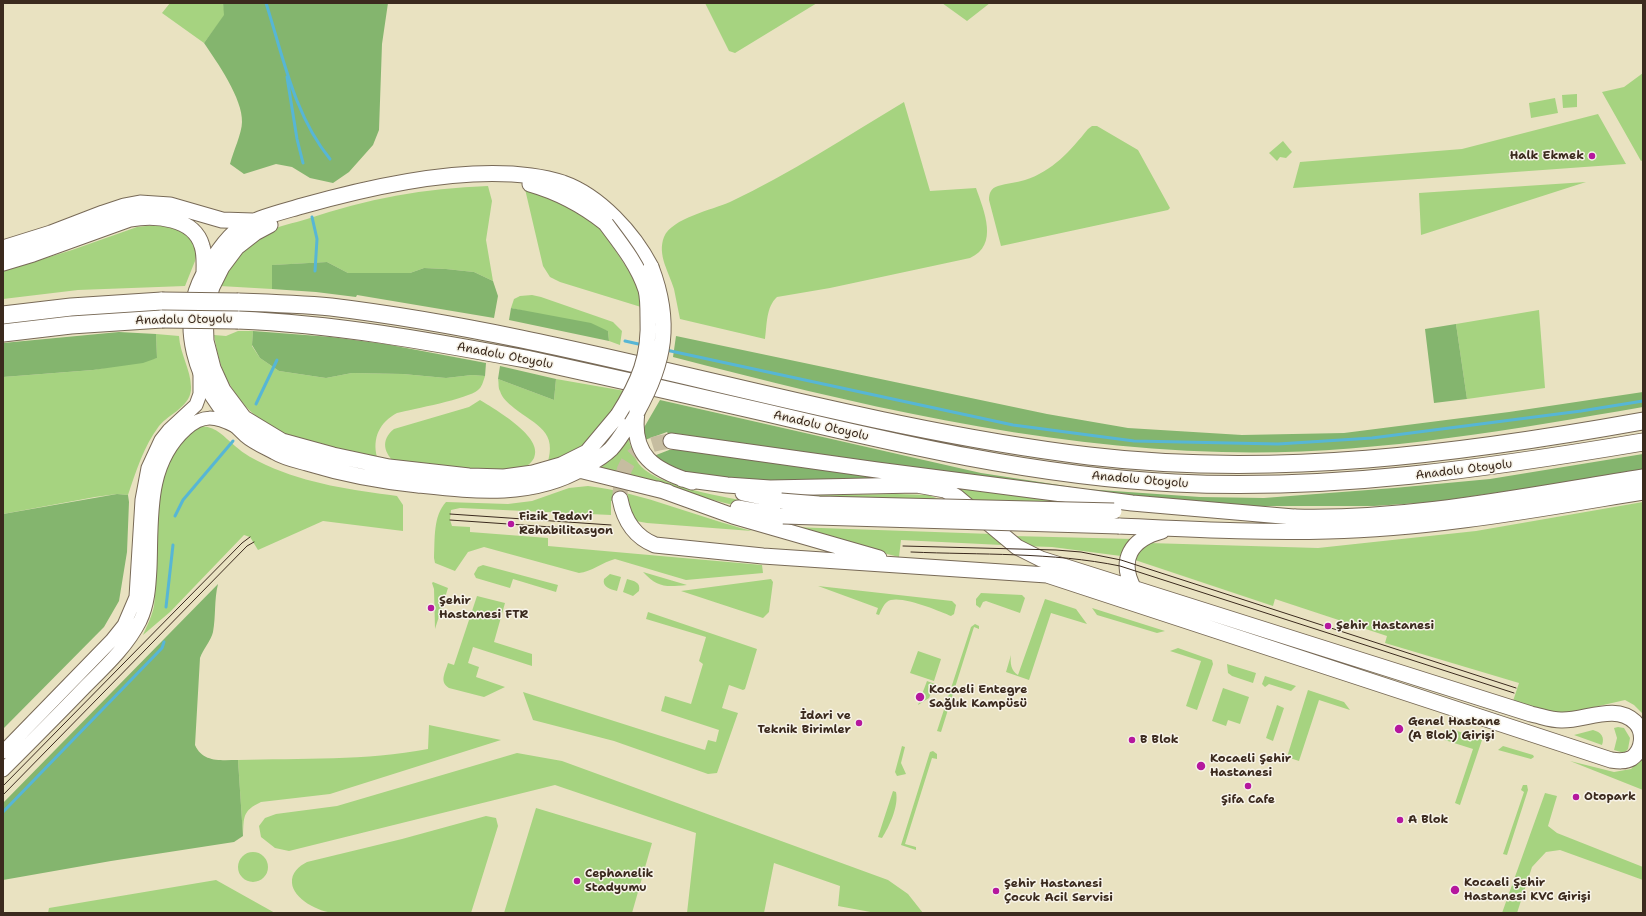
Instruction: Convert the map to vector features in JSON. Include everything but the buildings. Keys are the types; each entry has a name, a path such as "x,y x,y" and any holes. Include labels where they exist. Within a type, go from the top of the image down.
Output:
{"highway":[{"name":"Anadolu Otoyolu","path":"3,315 71,306 162,301 238,302 330,307 468,329 963,437 1089,456 1173,464 1283,465 1434,453 1550,437 1643,421"},
{"name":"Anadolu Otoyolu","path":"3,333 71,325 162,319 238,320 325,326 459,347 530,360 958,456 1084,475 1167,483 1286,484 1399,477 1512,464 1643,442"}],"main road":[{"path":"308,204 255,233 237,247 222,267 210,293 205,311 206,341 213,368 223,390 244,418 282,441 333,455 390,467 469,476 504,477 533,473 561,464 587,452 618,415 640,377 646,355 649,332 646,290 637,270 606,224 583,206 564,196 494,174"},
{"path":"3,752 112,640 124,625 136,597 142,500 148,468 161,440 169,430 196,405 200,394 200,374 190,325 192,307 204,274 217,253 235,232 266,216 347,193 409,181 494,174 545,178 566,184 586,194 622,225 641,246 652,267 662,301 663,344 656,372 637,412 610,449 579,470 536,487 494,491 400,483 334,472 278,454 248,437 240,429 228,416 200,374"},
{"path":"3,248 51,233 110,210 140,203 170,205 222,220 258,220"},
{"path":"3,263 33,254 130,219 144,217 160,218 185,225 198,237 202,246 204,274"},
{"path":"637,412 635,426 636,438 642,453 661,471 682,479 781,501 819,504 1114,511 1213,516 1305,518 1370,515 1426,510 1643,477"},
{"path":"3,770 108,664 129,640 140,621 149,592 153,497 157,476 164,456 176,438 199,420 221,419 240,429"},
{"path":"671,441 869,469 1132,503 1305,518"},
{"path":"579,470 733,508 783,516 1328,532 1399,527 1469,519 1643,492"},
{"path":"620,499 622,509 633,529 646,542 655,546 688,550 911,567 1047,575 1611,760 1622,761 1631,758 1638,752 1641,744 1641,733 1636,723 1627,716 1615,713 1574,720 1560,720 1531,714 1134,589 1028,554 1017,547 957,497 945,490 917,485 770,488 727,485 682,479"},
{"path":"658,490 733,516 911,567"},
{"path":"1134,589 1128,578 1127,571 1131,548 1138,541 1149,535 1188,529"}],"green space":[{"path":"170,3 223,3 225,15 204,43 162,13"},
{"path":"223,3 388,3 382,44 379,130 373,145 349,172 333,183 310,178 292,167 276,164 244,174 230,164 241,132 241,113 234,92 216,60 204,43 224,15"},
{"path":"705,3 817,3 735,53 729,51"},
{"path":"942,3 990,3 967,21"},
{"path":"1643,73 1643,160 1641,161 1602,92 1624,87"},
{"path":"1577,94 1577,107 1563,108 1562,95"},
{"path":"1555,98 1558,113 1531,118 1529,103"},
{"path":"904,102 930,191 976,188 983,207 987,227 987,236 984,245 979,252 970,258 830,288 777,297 773,301 769,311 765,339 680,319 674,289 664,263 662,250 664,237 668,230 693,215 730,202 752,191 818,154"},
{"path":"1598,114 1626,164 1293,188 1300,162 1462,149"},
{"path":"1092,126 1097,126 1138,150 1170,208 1168,210 1001,246 989,200 992,189 1001,185 1025,180 1052,166"},
{"path":"1283,141 1292,152 1286,158 1280,157 1277,161 1269,153"},
{"path":"1586,182 1421,235 1419,193"},
{"path":"488,186 492,201 486,240 493,281 474,272 446,269 424,268 410,273 348,273 327,262 273,265 272,289 220,286 228,270 245,249 259,237 276,228 374,200 441,189"},
{"path":"525,189 548,195 599,225 634,279 639,290 641,307 560,282 550,277 543,266"},
{"path":"156,225 173,227 191,235 197,250 195,261 185,286 78,290 3,299 3,271 72,250 137,227"},
{"path":"327,262 348,273 410,273 424,268 474,272 493,281 498,296 494,318 357,295 356,297 272,289 272,265"},
{"path":"532,295 613,322 622,331 620,345 609,341 608,331 511,308 514,299 520,296"},
{"path":"511,308 591,323 608,331 609,341 509,320"},
{"path":"1539,310 1545,388 1467,399 1456,324"},
{"path":"1456,324 1467,399 1434,403 1425,329"},
{"path":"238,331 253,331 252,346 260,358 279,371 326,378 352,373 403,374 446,378 472,375 485,376 478,390 463,397 397,413 391,417 379,431 376,443 377,457 312,443 287,435 266,424 250,411 236,395 226,377 219,360 214,335 226,336"},
{"path":"253,331 331,337 385,344 486,363 485,376 472,375 446,378 403,374 352,373 326,378 279,371 260,358 252,345"},
{"path":"119,332 156,334 157,358 143,363 93,370 3,377 3,343"},
{"path":"156,334 179,336 181,349 191,381 190,394 180,409 159,426 149,442 128,495 117,494 95,497 3,514 3,377 93,370 157,358"},
{"path":"676,336 1047,414 1128,428 1242,435 1344,433 1509,412 1643,392 1643,407 1486,433 1381,446 1275,452 1222,452 1152,448 1083,442 1014,432 945,420 808,391 673,357"},
{"path":"500,366 556,379 554,400 498,379"},
{"path":"498,379 554,400 556,379 625,391 616,410 589,443 547,465 550,454 550,444 547,437 543,430 514,408 502,396 499,390"},
{"path":"480,400 507,417 526,433 532,441 535,450 534,458 528,465 514,471 491,473 396,463 386,451 385,442 394,429 469,407"},
{"path":"660,400 981,473 1085,489 1200,497 1264,498 1490,479 1643,454 1643,471 1433,502 1374,506 1215,506 1132,500 670,436 667,432 642,441 642,431"},
{"path":"202,426 216,431 246,454 282,472 314,482 397,496 403,505 403,531 323,521 258,550 250,537 244,535 170,612 143,635 154,606 156,585 156,518 158,496 163,475 171,456 189,435"},
{"path":"628,438 634,456 639,464 645,470 658,478 692,490 784,507 733,505 597,471 618,452"},
{"path":"682,449 927,482 771,484 684,476 651,457 669,450"},
{"path":"927,482 1093,505 980,504"},
{"path":"588,486 630,494 752,531 647,523 630,520 626,499 611,501 611,515 460,508 451,510 450,520 452,526 470,527 470,532 548,538 548,546 762,565 763,573 686,580 615,559 588,571 579,573 484,547 468,552 455,571 435,563 434,543 437,521 446,502 508,504 532,501 569,488"},
{"path":"117,494 128,495 129,502 127,552 119,601 104,627 3,729 3,514"},
{"path":"897,494 928,495 947,502 779,496"},
{"path":"1643,502 1643,714 1634,705 1625,700 1560,715 1513,701 1519,683 1385,643 1387,636 1275,599 1273,606 1135,560 1140,549 1149,543 1318,548 1476,531"},
{"path":"792,527 992,534 1002,545 901,540 899,557 792,530"},
{"path":"1013,536 1133,539 1121,556 1052,547 1023,546"},
{"path":"483,565 558,585 556,592 513,579 510,588 476,578 474,574 478,567"},
{"path":"643,572 687,585 668,586 658,584"},
{"path":"610,574 621,577 617,591 605,586 604,584 604,579"},
{"path":"627,579 636,582 639,586 639,591 633,596 623,592"},
{"path":"771,579 773,582 769,612 763,618 681,591"},
{"path":"433,582 448,588 435,629 434,589 432,583"},
{"path":"218,584 213,632 211,639 200,658 195,745 198,751 208,758 219,760 238,760 243,836 234,842 111,861 3,880 3,803"},
{"path":"818,586 952,601 956,605 954,614 951,616 908,601 892,600 886,603 879,615 876,614 878,608"},
{"path":"981,593 1022,595 1025,598 1020,613 986,601 983,602 980,608 976,605 976,599"},
{"path":"477,596 505,603 494,642 532,654 532,666 473,647 468,663 479,667 476,677 505,687 484,697 449,688 443,680 448,663 454,665"},
{"path":"1045,599 1076,609 1087,624 1051,613 1029,680 1006,672 1011,655 1012,666 1018,675"},
{"path":"1092,608 1165,631 1157,633 1097,615"},
{"path":"648,612 757,649 745,689 743,690 729,685 722,708 738,713 717,773 708,774 614,741 533,720 523,692 705,750 708,740 716,742 719,730 661,711 665,696 691,704 703,664 699,661 706,637 646,619"},
{"path":"975,624 979,626 979,629 974,627 941,732 937,731 971,627"},
{"path":"1178,648 1212,660 1213,664 1197,710 1186,706 1201,661 1170,651"},
{"path":"918,651 941,659 934,681 910,673"},
{"path":"1227,664 1256,673 1253,683 1232,676 1228,673"},
{"path":"1265,676 1296,686 1291,691 1269,684 1265,687 1262,684"},
{"path":"927,681 935,684 929,698 918,705"},
{"path":"1223,688 1249,697 1240,724 1228,720 1226,726 1212,721"},
{"path":"1308,690 1344,702 1350,710 1319,700 1299,761 1287,757"},
{"path":"1277,705 1284,708 1273,741 1266,738"},
{"path":"429,725 501,740 330,794 261,802 250,808 245,815 243,836 238,760 381,756 428,749"},
{"path":"1614,728 1624,728 1630,738 1628,749 1624,753 1614,750 1617,738"},
{"path":"1452,729 1482,740 1460,805 1455,803 1473,749 1432,736"},
{"path":"1593,730 1602,735 1602,745 1574,735"},
{"path":"902,746 905,747 901,763 906,774 897,776 895,772"},
{"path":"1503,746 1533,755 1534,757 1531,759 1498,750"},
{"path":"933,751 937,754 937,759 932,758 905,844 916,847 916,850 901,845 930,752"},
{"path":"517,753 562,761 888,880 908,894 923,913 876,913 838,906 840,886 774,863 764,913 687,913 696,833 555,785 289,851 275,848 261,837 259,826 265,818 276,814 337,806"},
{"path":"1643,757 1643,790 1570,761 1614,772 1631,769"},
{"path":"1523,785 1527,785 1528,790 1507,855 1503,854 1524,792 1521,790"},
{"path":"893,791 896,792 897,798 895,810 888,828 882,838 878,837"},
{"path":"1545,793 1557,796 1548,826 1557,833 1643,867 1643,880 1560,850 1546,852 1532,867 1517,913 1502,913"},
{"name":"Cephanelik Stadyumu","path":"536,808 652,843 632,913 504,913"},
{"path":"486,816 496,818 498,826 471,913 334,913 321,910 308,904 293,889 292,879 294,873 298,868 307,862 402,839"},
{"path":"253,852 264,856 268,867 264,878 253,882 242,878 238,867 242,856"},
{"path":"216,880 275,913 48,913 49,908"}],"waterway":[{"path":"266,3 284,64 298,104 307,124 330,159"},
{"path":"287,77 297,139 303,163"},
{"path":"312,217 317,239 315,271"},
{"path":"625,341 643,345"},
{"path":"666,350 1013,425 1134,441 1278,444 1372,438 1581,411 1643,401"},
{"path":"256,404 277,360"},
{"path":"175,516 183,500 233,441"},
{"path":"166,607 173,545"},
{"path":"3,812 162,648 164,642"}],"tunnel":[{"path":"620,499 623,474 626,465 632,457 647,446 671,441"}],"tram line":[{"path":"450,514 611,525"},
{"path":"450,520 610,531"},
{"path":"3,786 242,543 250,537"},
{"path":"3,795 247,546 254,542"},
{"path":"903,546 1056,550 1081,552 1121,560 1516,688"},
{"path":"911,552 1042,556 1068,558 1120,566 1514,693"}],"place":[{"name":"Halk Ekmek","path":"1592,156"},
{"name":"Fizik Tedavi Rehabilitasyon","path":"511,524"},
{"name":"Şehir Hastanesi FTR","path":"431,608"},
{"name":"Şehir Hastanesi","path":"1328,626"},
{"name":"Kocaeli Entegre Sağlık Kampüsü","path":"920,697"},
{"name":"İdari ve Teknik Birimler","path":"859,723"},
{"name":"Genel Hastane (A Blok) Girişi","path":"1399,729"},
{"name":"B Blok","path":"1132,740"},
{"name":"Kocaeli Şehir Hastanesi","path":"1201,766"},
{"name":"Şifa Cafe","path":"1248,786"},
{"name":"Otopark","path":"1576,797"},
{"name":"A Blok","path":"1400,820"},
{"name":"Cephanelik Stadyumu","path":"577,881"},
{"name":"Kocaeli Şehir Hastanesi KVC Girişi","path":"1455,890"},
{"name":"Şehir Hastanesi Çocuk Acil Servisi","path":"996,891"}]}
